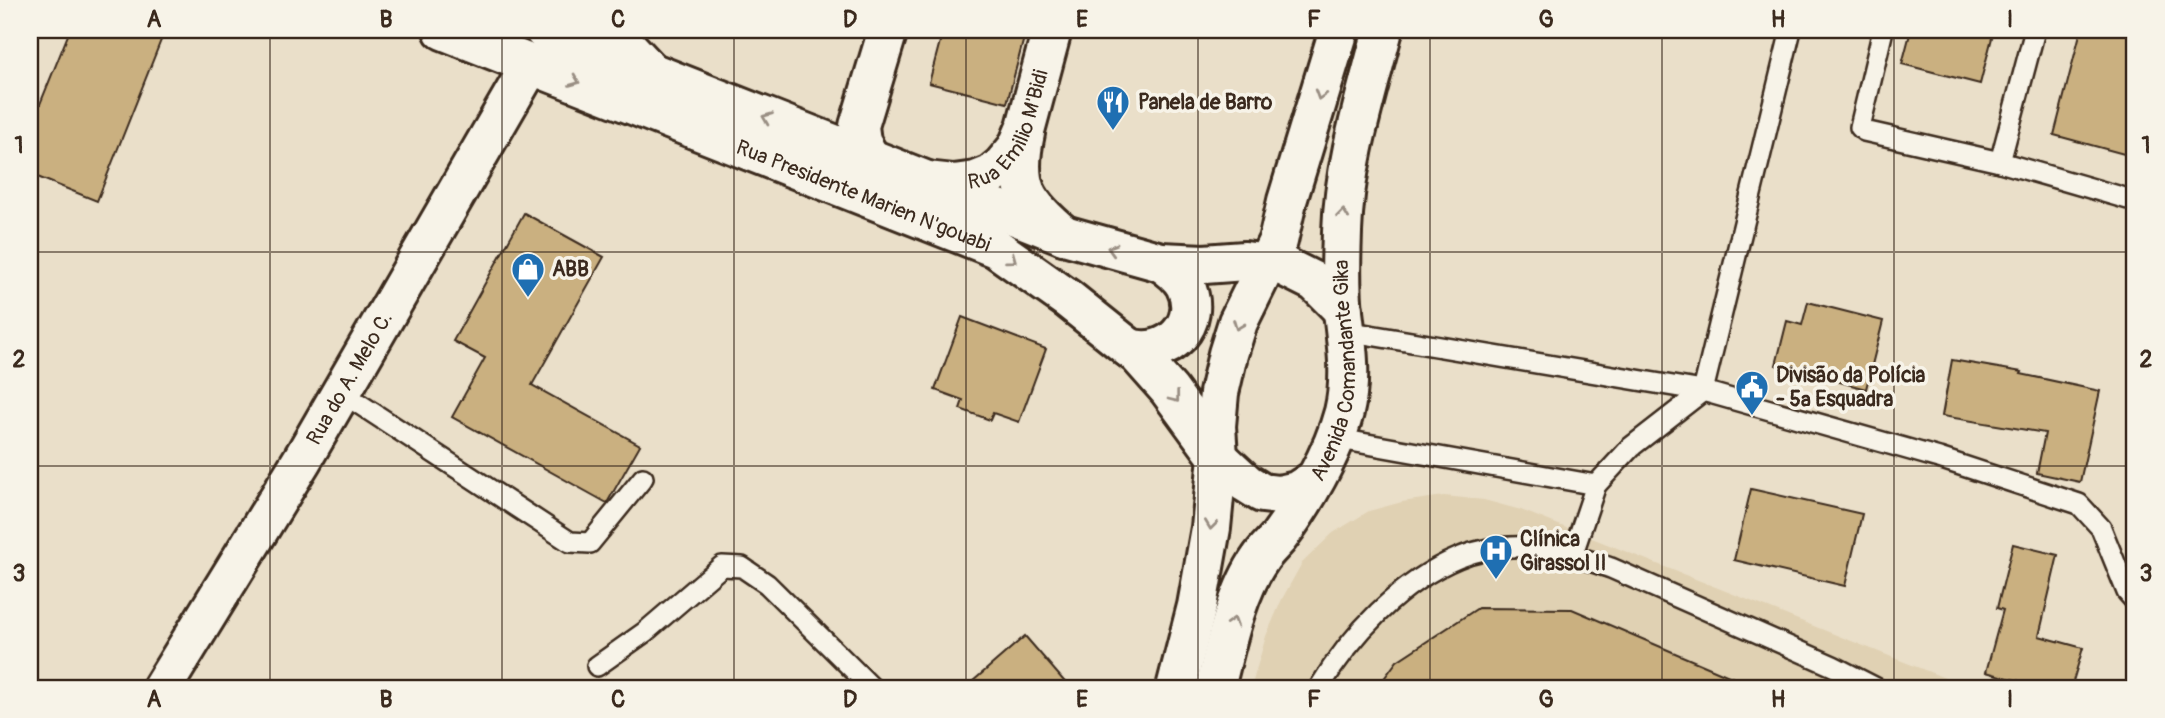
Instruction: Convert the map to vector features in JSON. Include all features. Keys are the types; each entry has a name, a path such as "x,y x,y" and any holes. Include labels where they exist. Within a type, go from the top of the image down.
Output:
{"street":[{"name":"Rua Presidente Marien N'gouabi","path":"443,30 651,72 853,143 926,181 1064,235 1161,262 1204,264 1245,261 1283,266 1315,282 1345,320"},
{"path":"616,30 620,40 651,72"},
{"path":"853,143 888,30"},
{"name":"Rua Emilio M'Bidi","path":"926,181 954,184 976,181 991,175 1002,166 1017,148 1026,127 1052,30"},
{"path":"1176,688 1203,577 1218,457 1216,426 1219,393 1227,354 1238,322 1278,241 1287,201 1339,30"},
{"name":"Avenida Comandante Gika","path":"1214,688 1234,616 1250,579 1260,559 1301,506 1344,411 1348,379 1342,231 1349,161 1383,30"},
{"name":"Rua Presidente Marien N'gouabi","path":"537,47 996,248 1068,299 1138,355 1169,390 1218,457 1239,478 1262,493 1279,495 1297,491 1314,481"},
{"name":"Rua do A. Melo C.","path":"162,688 302,460 537,47"},
{"path":"1026,127 1021,151 1023,189 1045,220 1064,235"},
{"path":"1129,348 1147,351 1163,348 1176,340 1185,327 1190,312 1184,283 1174,270 1161,262"}],"lane":[{"path":"1572,556 1596,485 1631,447 1703,391 1791,30"},
{"path":"1883,30 1860,127 1864,131 2000,162 2135,201"},
{"path":"2000,162 2033,30"},
{"path":"1345,320 1703,391 1939,458 2079,504 2101,528 2127,592 2135,601"},
{"path":"341,391 570,542 590,542 643,478"},
{"path":"1334,438 1596,485"},
{"path":"1319,688 1372,618 1399,594 1459,558 1490,549 1530,546 1611,568 1833,666 1876,688"},
{"path":"597,666 645,632 722,566 742,568 767,584 872,688"}],"shaded area":[{"name":"Clínica Girassol II","path":"1444,496 1484,500 1521,510 1970,688 1251,688 1266,636 1302,563 1333,533 1369,511 1402,502"}],"building":[{"path":"70,30 165,30 97,201 30,174 30,129"},
{"path":"943,30 1026,30 1007,103 929,83"},
{"path":"1911,30 1994,30 1980,84 1902,64"},
{"path":"2081,30 2135,30 2135,157 2054,135"},
{"path":"524,213 604,257 532,385 640,445 607,503 452,417 485,358 453,341"},
{"path":"1808,302 1883,321 1866,389 1776,365 1787,321 1802,325"},
{"path":"962,317 1046,349 1019,422 993,413 990,420 960,409 963,400 935,390"},
{"path":"1952,360 2022,372 2021,374 2100,391 2080,482 2037,473 2045,433 1942,416"},
{"path":"1751,489 1862,514 1845,586 1734,560"},
{"path":"2013,544 2058,555 2039,636 2083,648 2071,688 2045,688 1986,672 2003,610 1997,608"},
{"path":"1478,608 1572,609 1757,688 1377,688 1397,661"},
{"path":"1025,636 1070,688 965,688"}],"place":[{"name":"Panela de Barro","path":"1113,132"},
{"name":"ABB","path":"528,299"},
{"name":"Divisão da Polícia - 5ª Esquadra","path":"1752,417"},
{"name":"Clínica Girassol II","path":"1496,581"}]}
